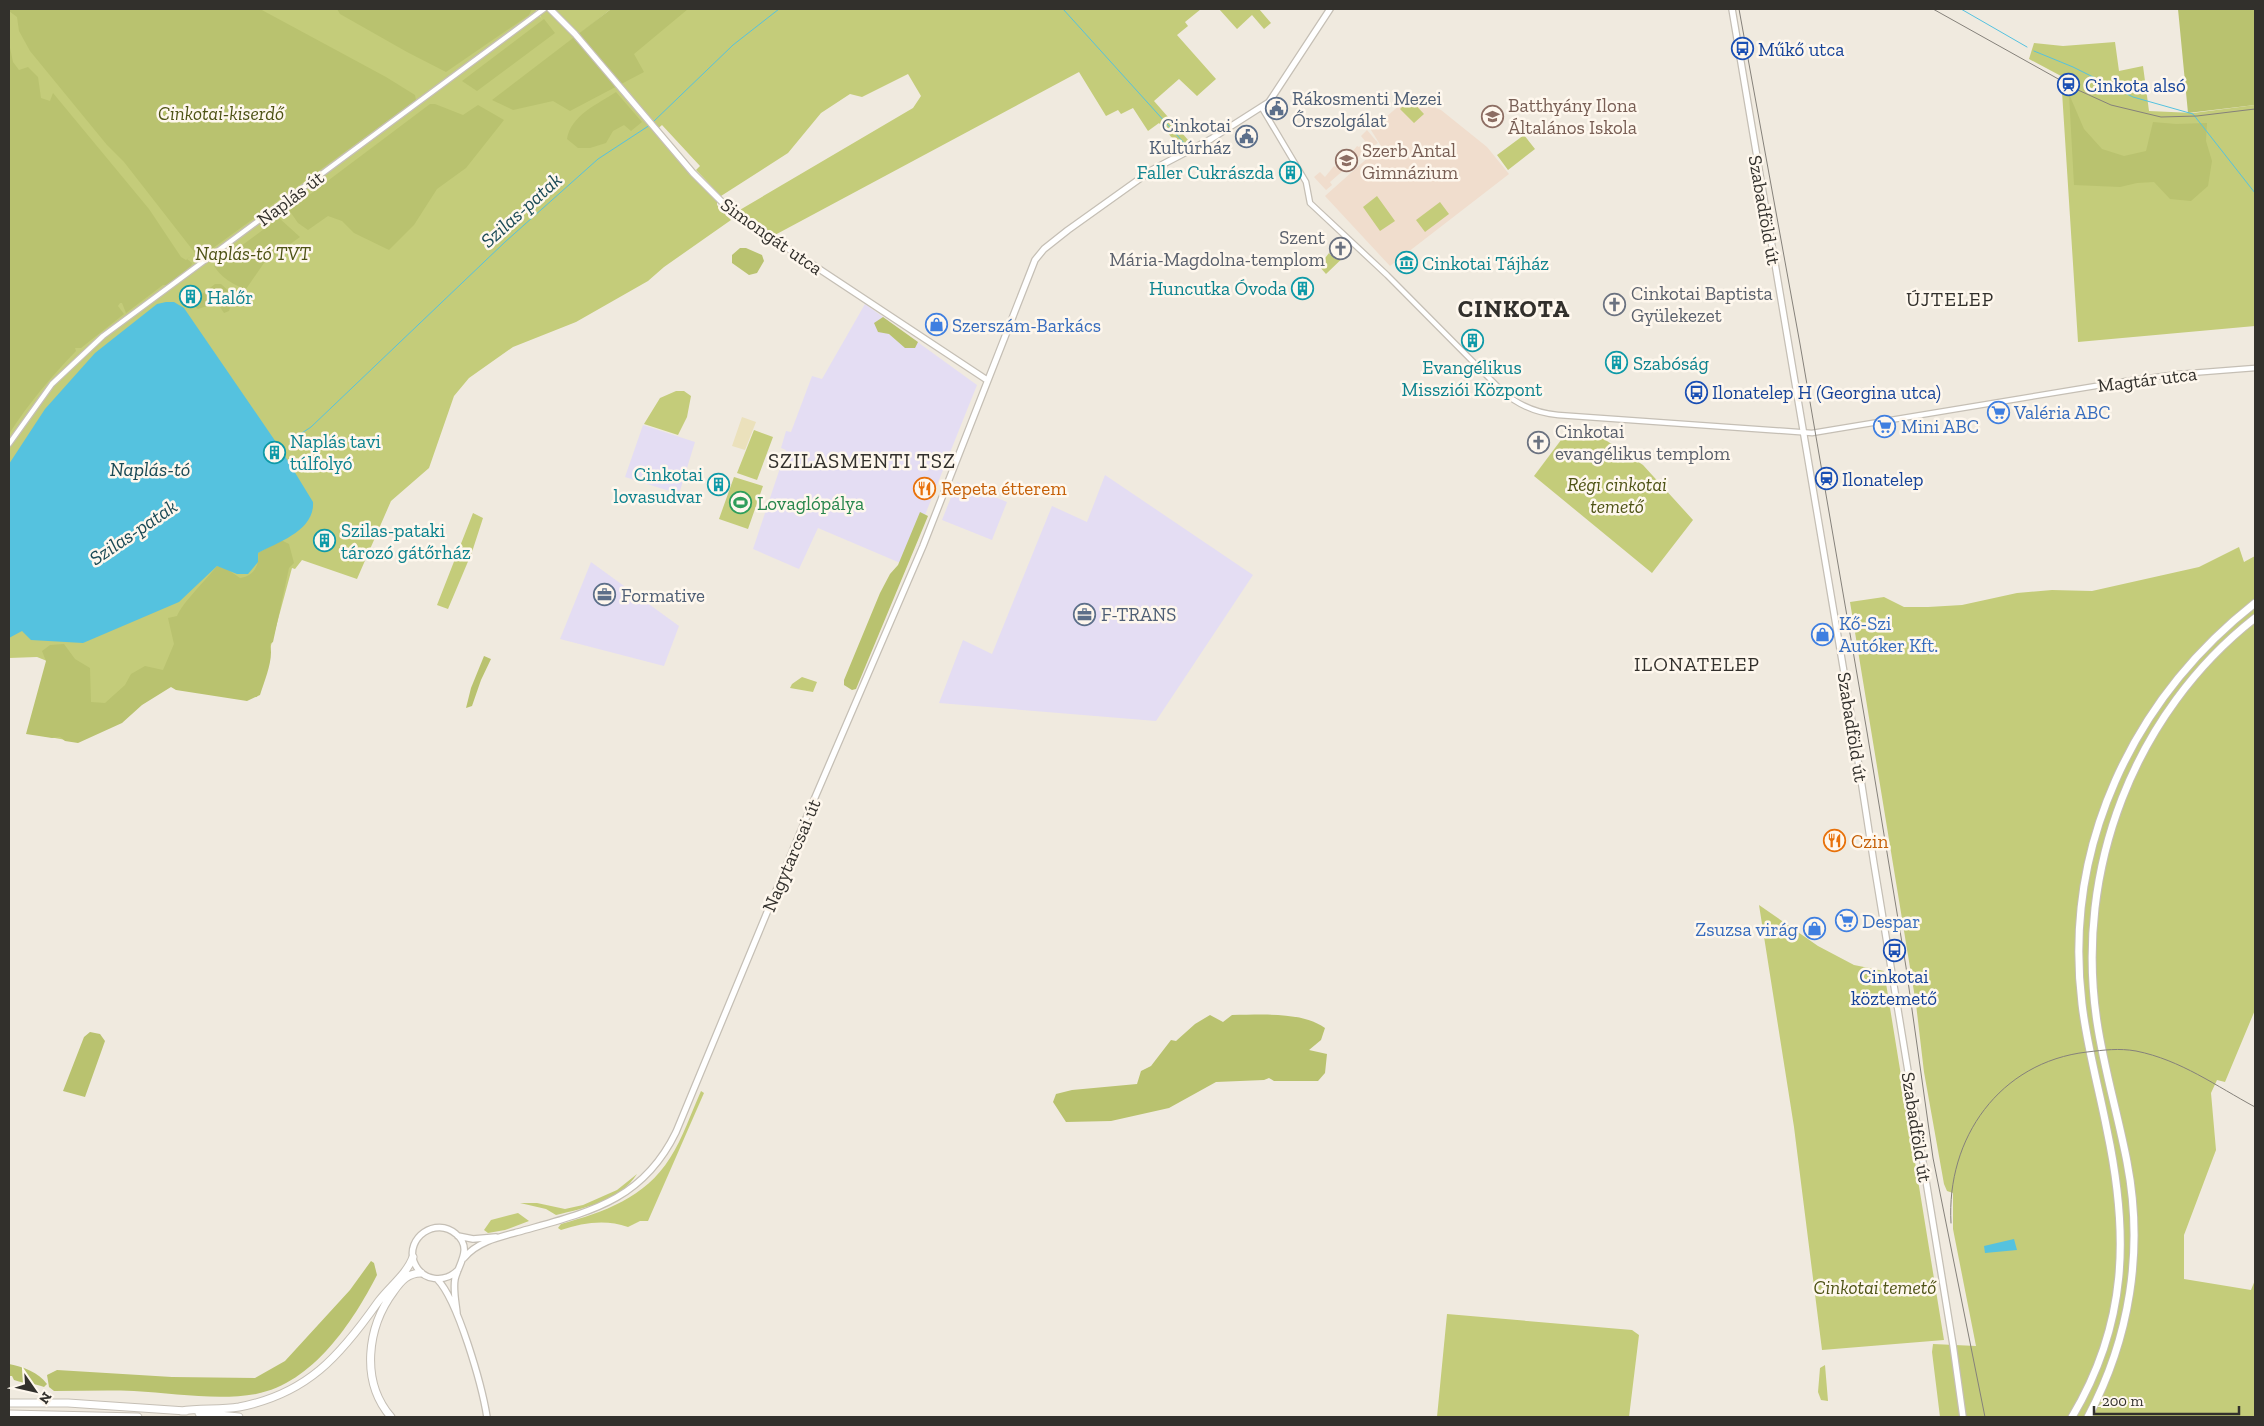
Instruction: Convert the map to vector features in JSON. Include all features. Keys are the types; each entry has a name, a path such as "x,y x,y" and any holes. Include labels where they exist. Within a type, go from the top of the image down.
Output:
{"highway":[{"path":"2072,1417 2096,1372 2109,1332 2116,1300 2121,1248 2120,1206 2117,1181 2085,1025 2079,981 2080,925 2087,870 2109,794 2129,750 2146,721 2170,687 2202,651 2226,627 2255,603"},
{"path":"2088,1417 2104,1384 2121,1337 2130,1296 2135,1232 2128,1164 2097,1022 2094,992 2092,931 2100,872 2118,806 2136,764 2151,737 2175,701 2198,672 2255,618"},
{"path":"182,1411 253,1404 284,1392 307,1380 344,1349 388,1289 407,1268 413,1257"},
{"path":"391,1417 380,1404 373,1384 371,1365 372,1343 377,1321 389,1298 406,1278 414,1273 421,1273"},
{"path":"9,1403 77,1403 239,1417"},
{"path":"9,1414 138,1417"}],"main road":[{"name":"Simongát utca","path":"550,9 575,34 693,173 737,215 987,380"},
{"name":"Nagytarcsai út","path":"457,1313 455,1287 458,1270 464,1258 474,1248 500,1237 585,1212 608,1203 630,1191 645,1178 670,1146 807,816 923,546 1033,264 1044,249 1152,170 1211,139 1262,108 1275,95 1330,9"},
{"name":"Szabadföld út","path":"1732,9 1850,702 1875,874 1953,1345 1963,1417"},
{"name":"Nagytarcsai út","path":"413,1257 414,1244 428,1229 448,1228 458,1236 473,1239 500,1237"},
{"path":"458,1236 464,1250 464,1258"},
{"path":"413,1257 421,1273 437,1279 449,1277 458,1270"},
{"name":"Nagytarcsai út","path":"437,1279 444,1286 457,1313 480,1386 487,1417"}],"street":[{"name":"Naplás út","path":"9,444 52,384 103,336 544,9"},
{"name":"Magtár utca","path":"1262,108 1306,182 1310,190 1310,203 1380,268 1502,391 1522,406 1538,412 1812,433 2162,376 2255,368"}],"shaded area":[{"path":"1408,98 1441,110 1487,147 1509,174 1390,266 1325,196 1381,146 1371,130"},
{"name":"Szerb Antal Gimnázium","path":"1367,130 1378,143 1371,146 1330,182 1332,185 1326,190 1314,177 1320,172 1325,177 1334,166 1336,167 1340,164 1335,158 1345,149 1350,155 1357,146 1359,147 1365,141 1361,136"},
{"path":"865,304 977,385 905,565 818,528 799,569 753,549 786,450 781,448 786,431 791,432 812,376 822,379"},
{"path":"643,425 695,442 679,494 625,477"},
{"path":"1105,475 1253,575 1156,721 939,703 963,640 992,654 1052,506 1087,522"},
{"path":"957,482 1007,502 992,540 942,520"},
{"path":"591,562 679,626 664,666 560,639"}],"green space":[{"name":"Naplás-tó TVT","path":"9,9 535,9 542,19 536,9 611,9 572,40 617,9 1201,9 1185,22 1188,26 1177,35 1216,79 1197,96 1179,79 1154,101 1189,141 1180,147 1159,123 1148,131 1133,108 1121,114 1118,110 1106,116 1079,72 773,236 738,211 913,108 921,96 908,74 862,97 850,94 821,113 788,153 721,196 696,170 700,166 662,125 654,132 717,201 717,205 731,220 664,267 648,281 576,322 513,347 469,378 454,396 429,468 391,501 357,579 302,560 295,569 292,568 257,697 166,686 77,742 27,733 47,661 37,657 9,658"},
{"name":"Cinkotai-kiserdő","path":"9,9 260,9 386,77 415,95 416,100 202,256 195,253 124,162 107,145 30,51 19,31 17,17"},
{"path":"337,9 532,9 529,15 446,72 340,14"},
{"path":"611,9 688,9 634,54 644,72 570,111 553,101 513,110 492,100"},
{"path":"1219,9 1259,9 1271,23 1264,29 1252,15 1237,29"},
{"path":"2178,9 2255,9 2255,105 2188,113"},
{"path":"544,19 555,33 477,91 462,81"},
{"path":"2115,42 2119,71 2143,66 2149,111 2193,113 2255,105 2255,326 2078,342 2061,76 2029,59 2034,43 2063,46"},
{"path":"9,43 13,62 19,70 28,67 38,77 41,98 50,101 53,93 149,209 181,257 192,263 191,266 178,278 167,285 163,285 126,313 122,303 120,303 118,306 124,314 81,348 75,348 76,351 40,391 9,434"},
{"path":"616,92 642,122 631,131 624,125 613,131 606,143 590,148 578,148 567,139 574,123 586,111"},
{"path":"2069,94 2084,129 2102,149 2124,156 2146,151 2153,122 2176,124 2207,123 2206,141 2212,161 2208,186 2191,201 2170,199 2154,182 2120,187 2074,185"},
{"path":"1410,99 1424,114 1414,123 1400,109"},
{"path":"430,104 435,104 463,115 478,105 504,120 466,168 437,189 414,225 389,250 354,233 342,221 328,216 308,230 298,223 289,210"},
{"path":"1524,135 1535,149 1508,170 1497,155"},
{"path":"1377,196 1395,221 1380,231 1363,207"},
{"path":"1440,202 1449,214 1425,232 1416,220"},
{"path":"279,218 300,237 264,263 246,289 232,283 217,270 214,266"},
{"path":"1347,246 1351,250 1326,274 1319,266 1329,253 1335,259"},
{"path":"740,248 746,248 762,255 764,261 757,273 749,275 732,263 732,255"},
{"path":"215,284 221,284 234,296 229,311 224,313 220,307 213,304 198,309 194,306 193,301"},
{"path":"883,317 918,342 915,348 905,348 889,334 878,332 874,323"},
{"path":"676,391 684,391 691,396 687,417 678,435 644,424 660,398"},
{"name":"Régi cinkotai temető","path":"1570,428 1592,431 1643,465 1693,520 1652,573 1534,476"},
{"name":"Lovaglópálya","path":"754,430 773,437 757,480 737,473"},
{"name":"Lovaglópálya","path":"734,477 763,486 748,529 719,519"},
{"path":"920,512 928,516 856,689 852,690 844,685 844,680 880,593 890,574 898,565"},
{"path":"473,513 483,518 472,552 448,609 437,605"},
{"path":"281,540 289,544 294,563 289,568 273,642 270,644 270,663 260,695 247,701 176,690 171,687 142,705 122,723 78,743 65,741 60,737 52,738 26,734 46,661 42,651 50,645 64,644 75,659 90,668 91,702 105,703 125,685 131,674 145,666 163,670 174,644 168,618 177,616 189,598 217,566 227,569 240,578 245,577 255,570 258,562 258,553"},
{"path":"2239,547 2244,562 2255,556 2255,1010 2225,1082 2217,1080 2211,1093 2216,1150 2184,1235 2184,1279 2251,1290 2255,1280 2255,1417 1940,1417 1932,1352 1933,1344 1976,1346 1953,1229 1953,1193 1947,1191 1944,1184 1924,1072 1916,1004 1850,602 1884,597 1904,607 1928,607 1962,605 2017,593 2052,590 2092,591 2199,567"},
{"path":"484,656 491,659 472,706 466,708 471,688"},
{"path":"802,677 817,682 813,692 790,688 792,684"},
{"name":"Cinkotai temető","path":"1759,905 1818,946 1854,965 1884,971 1944,1340 1822,1350 1794,1127"},
{"path":"1210,1015 1223,1022 1232,1015 1293,1016 1325,1028 1321,1040 1309,1050 1327,1054 1325,1073 1318,1081 1274,1081 1269,1078 1264,1080 1216,1082 1169,1108 1111,1121 1066,1122 1053,1102 1056,1094 1072,1090 1137,1084 1141,1071 1151,1066 1171,1040 1176,1041 1195,1024"},
{"path":"90,1032 100,1034 105,1041 85,1097 63,1091 84,1037"},
{"path":"701,1091 704,1093 648,1221 640,1221 628,1227 602,1223 578,1225 561,1230 558,1228 561,1224 622,1202 648,1184 660,1172 675,1150"},
{"path":"637,1174 630,1183 612,1197 590,1206 556,1215 546,1209 520,1203 537,1203 565,1209 583,1205 617,1190"},
{"path":"518,1213 529,1221 505,1230 488,1233 484,1230 491,1220"},
{"path":"371,1261 374,1263 377,1275 356,1312 343,1330 313,1364 277,1388 256,1394 226,1397 134,1391 54,1391 49,1387 47,1375 57,1370 172,1377 255,1378 285,1361 350,1290"},
{"path":"1447,1314 1632,1330 1639,1335 1629,1417 1437,1417"},
{"path":"9,1364 30,1371 47,1384 44,1387 14,1380 12,1376 9,1376"},
{"path":"1825,1365 1828,1401 1821,1400 1818,1392 1820,1368"}],"sand":[{"path":"742,417 756,422 745,450 732,446"}],"water":[{"name":"Naplás-tó","path":"174,302 184,308 280,448 313,502 312,512 302,528 258,553 258,562 248,574 237,574 217,566 179,602 83,643 31,640 22,631 9,638 9,464 45,409 95,353 157,304"},
{"path":"2014,1239 2017,1250 1985,1253 1984,1246"}],"waterway":[{"name":"Szilas-patak","path":"653,122 733,45 779,9"},
{"path":"1063,9 1185,144"},
{"path":"1961,9 2027,47"},
{"path":"2034,51 2073,67 2133,97 2193,114 2255,193"},
{"name":"Szilas-patak","path":"290,441 311,427 505,242 598,159 650,125"}],"tram line":[{"path":"1739,9 1800,344 1867,732 1906,967 1933,1158 1985,1417"},
{"path":"1933,9 2078,90 2111,105 2161,117 2197,116 2255,109"},
{"path":"1951,1223 1952,1192 1958,1162 1969,1134 1985,1109 2004,1088 2028,1071 2056,1059 2087,1052 2118,1049 2136,1051 2183,1067 2255,1107"}],"place":[{"name":"Műkő utca","path":"1742,49"},
{"name":"Cinkota alsó","path":"2069,85"},
{"name":"Rákosmenti Mezei Őrszolgálat","path":"1276,109"},
{"name":"Batthyány Ilona Általános Iskola","path":"1492,116"},
{"name":"Cinkotai Kultúrház","path":"1247,136"},
{"name":"Szerb Antal Gimnázium","path":"1346,161"},
{"name":"Faller Cukrászda","path":"1290,172"},
{"name":"Szent Mária-Magdolna-templom","path":"1341,248"},
{"name":"Cinkotai Tájház","path":"1406,263"},
{"name":"Huncutka Óvoda","path":"1303,288"},
{"name":"Halőr","path":"191,297"},
{"name":"Cinkotai Baptista Gyülekezet","path":"1615,304"},
{"name":"Szerszám-Barkács","path":"936,325"},
{"name":"Evangélikus Missziói Központ","path":"1472,341"},
{"name":"Szabóság","path":"1617,363"},
{"name":"Ilonatelep H (Georgina utca)","path":"1696,392"},
{"name":"Valéria ABC","path":"1998,412"},
{"name":"Mini ABC","path":"1885,426"},
{"name":"Cinkotai evangélikus templom","path":"1539,442"},
{"name":"Naplás tavi túlfolyó","path":"274,452"},
{"name":"Ilonatelep","path":"1826,479"},
{"name":"Cinkotai lovasudvar","path":"719,485"},
{"name":"Repeta étterem","path":"925,488"},
{"name":"Lovaglópálya","path":"741,503"},
{"name":"Szilas-pataki tározó gátőrház","path":"325,541"},
{"name":"Formative","path":"605,595"},
{"name":"F-TRANS","path":"1085,614"},
{"name":"Kő-Szi Autóker Kft.","path":"1823,634"},
{"name":"Czin","path":"1835,841"},
{"name":"Despar","path":"1846,921"},
{"name":"Zsuzsa virág","path":"1814,929"},
{"name":"Cinkotai köztemető","path":"1894,950"}],"district":[{"name":"ÚJTELEP","path":"1950,299"},
{"name":"CINKOTA","path":"1514,309"},
{"name":"SZILASMENTI TSZ","path":"862,461"},
{"name":"ILONATELEP","path":"1697,664"}]}
